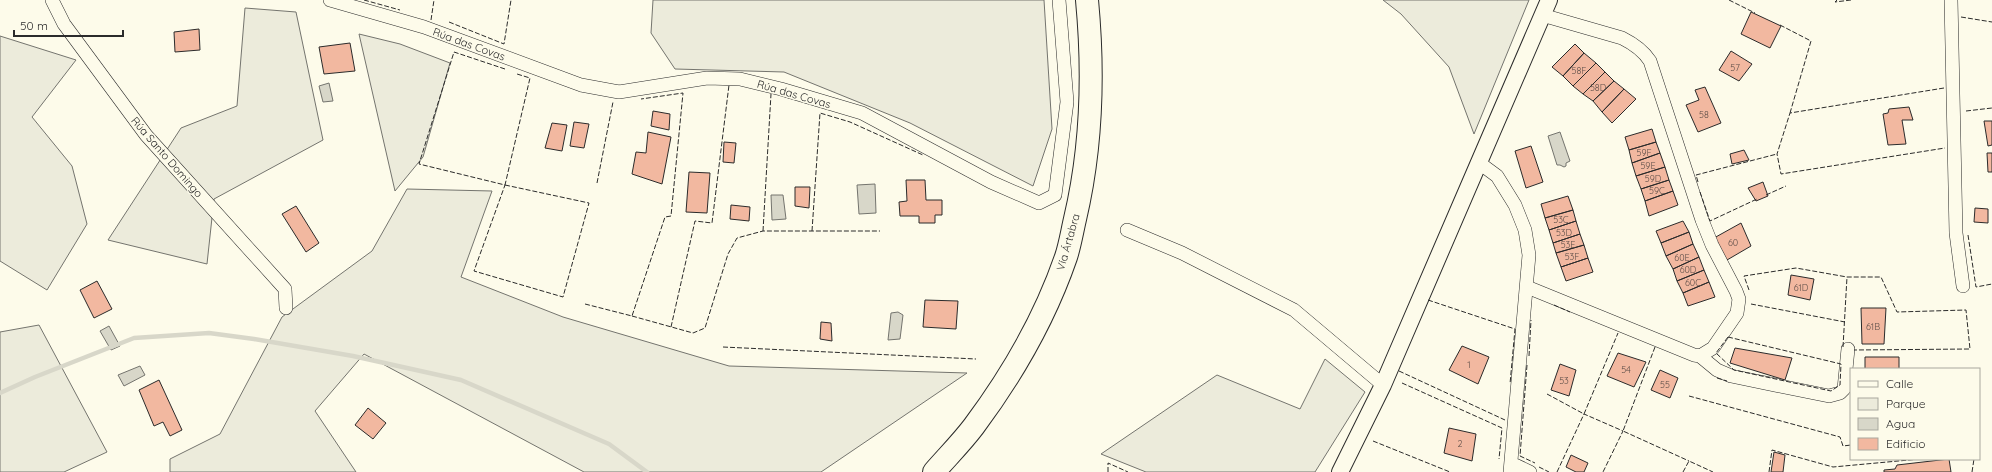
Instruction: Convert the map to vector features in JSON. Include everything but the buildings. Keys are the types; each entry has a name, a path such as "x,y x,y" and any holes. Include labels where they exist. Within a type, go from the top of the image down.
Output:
{"highway":[{"name":"Vía Ártabra","path":"934,472 974,427 1017,362 1042,318 1066,256 1084,180 1091,105 1091,41 1087,0"}],"street":[{"name":"Rúa Santo Domingo","path":"52,0 64,24 146,136 285,289 286,308"},
{"name":"Rúa das Covas","path":"330,0 424,27 581,85 619,92 669,83 713,78 740,79 781,89 862,113 991,182 1039,203 1055,196 1067,102 1059,0"},
{"path":"1340,472 1383,385 1549,0"},
{"path":"1951,0 1956,233 1962,286"},
{"path":"1542,15 1622,38 1641,50 1650,61 1702,220 1712,245 1739,299 1737,313 1713,348 1700,356"},
{"path":"1478,162 1497,176 1518,211 1525,230 1528,255 1527,287 1511,467 1530,472"},
{"path":"1127,230 1182,253 1294,310 1383,385"},
{"path":"1527,287 1700,356 1716,370 1731,376 1829,396 1840,393 1844,389 1848,349"}],"green space":[{"path":"653,0 1044,0 1052,129 1033,186 910,123 784,72 675,69 651,33"},
{"path":"1383,0 1529,0 1474,134 1449,67 1401,14"},
{"path":"245,8 296,12 323,140 214,199 207,264 108,240 181,128 237,106"},
{"path":"359,34 400,44 450,63 423,157 395,191"},
{"path":"0,36 76,60 32,117 72,166 87,224 47,290 0,261"},
{"path":"407,189 492,191 461,277 563,317 729,366 967,373 821,472 584,472 364,354 315,411 356,472 170,472 170,459 220,434 282,317 372,251"},
{"path":"39,325 107,452 64,472 0,472 0,332"},
{"path":"1325,359 1365,392 1315,472 1146,472 1101,454 1217,375 1300,409"}],"water":[{"path":"329,83 333,101 323,102 319,86"},
{"path":"1560,132 1570,161 1566,163 1566,166 1564,167 1557,165 1548,136"},
{"path":"875,184 876,213 859,214 857,185"},
{"path":"771,195 783,195 786,219 772,220"},
{"path":"898,312 903,315 900,339 888,340 891,313"},
{"path":"109,326 120,346 111,350 100,331"},
{"path":"140,366 145,375 124,386 118,375"}],"waterway":[{"path":"0,393 35,377 134,338 209,333 353,356 461,380 609,444 647,472"}],"fence":[{"path":"364,0 400,10"},
{"path":"431,20 434,0"},
{"path":"449,22 504,44 511,0"},
{"path":"1729,0 1755,13"},
{"path":"1837,0 1835,2 1851,0"},
{"path":"1961,17 1992,22"},
{"path":"1780,25 1811,41 1790,113"},
{"path":"505,69 454,52 419,164 505,185 530,78 517,74"},
{"path":"671,327 695,221 712,223 729,85"},
{"path":"1944,88 1790,113 1777,154 1781,174 1945,148"},
{"path":"585,304 632,316 665,217 671,216 683,93 641,99"},
{"path":"763,231 771,94"},
{"path":"597,183 613,102"},
{"path":"1966,111 1992,108"},
{"path":"812,231 820,113 850,122 923,155"},
{"path":"1698,182 1696,175 1777,154"},
{"path":"505,185 589,203 563,297 474,271 505,185"},
{"path":"1766,195 1786,186"},
{"path":"1700,192 1710,221 1757,199"},
{"path":"632,316 693,333 705,328 728,254 737,238 763,231 880,231"},
{"path":"1968,235 1976,287 1992,284"},
{"path":"1749,290 1744,276 1796,268 1847,277 1881,277 1897,312 1966,310 1970,349 1854,350"},
{"path":"1843,347 1847,277"},
{"path":"1428,300 1515,329 1510,384"},
{"path":"1751,304 1845,322"},
{"path":"1554,305 1570,312"},
{"path":"1529,356 1531,320"},
{"path":"1547,394 1584,414 1618,333"},
{"path":"1728,337 1841,364 1840,385 1831,391 1734,370 1716,353 1728,337"},
{"path":"723,347 976,359"},
{"path":"1655,347 1623,431 1689,461"},
{"path":"1527,365 1520,456 1535,463"},
{"path":"1399,371 1505,420"},
{"path":"1717,378 1727,381"},
{"path":"1402,383 1502,428 1499,459"},
{"path":"1689,396 1840,437 1843,446 1850,445"},
{"path":"1557,472 1584,414 1623,431 1603,472"},
{"path":"1373,441 1450,472"},
{"path":"1769,472 1772,450 1833,467 1909,460"},
{"path":"1972,472 1974,460"},
{"path":"1683,472 1689,461 1713,472"},
{"path":"1108,472 1108,463 1128,472"},
{"path":"1539,467 1549,472"}]}
